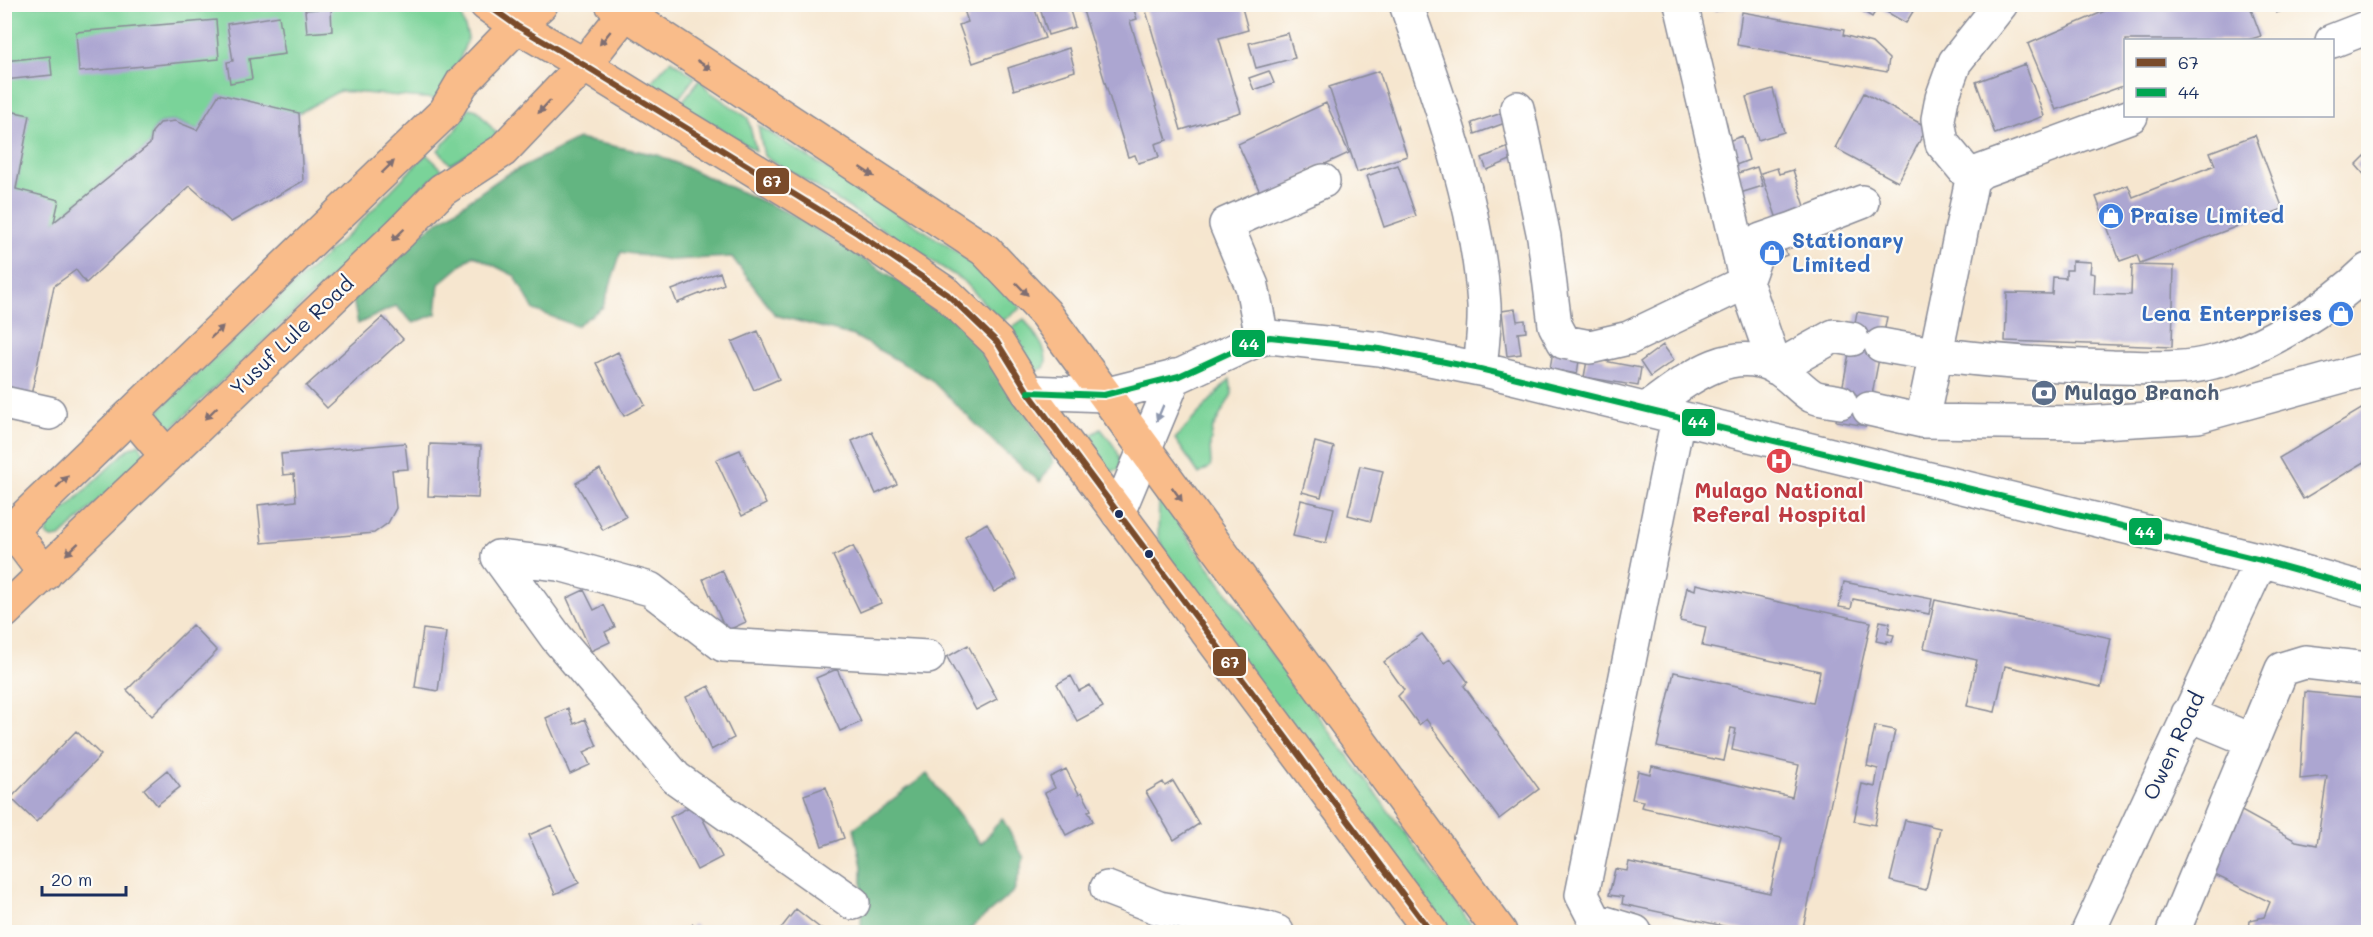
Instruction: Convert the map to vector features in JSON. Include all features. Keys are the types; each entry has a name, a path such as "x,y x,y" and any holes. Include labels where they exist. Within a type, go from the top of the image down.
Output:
{"main road":[{"path":"486,4 517,26 584,64 857,233 947,294 997,342 1028,392 1431,933"},
{"path":"45,574 8,533 445,112 462,83 541,4"},
{"path":"630,7 985,250 1045,313 1500,933"},
{"name":"Yusuf Lule Road","path":"4,612 136,488 166,456 442,190 502,151 584,64 630,7"},
{"path":"132,415 166,456"}],"street":[{"path":"1406,4 1444,114 1462,178 1478,250 1484,308 1480,369"},
{"path":"1682,4 1746,282 1776,368"},
{"path":"1972,179 1942,143 1938,119 1942,98 1955,62 2001,4"},
{"path":"2334,40 2368,27"},
{"path":"1517,108 1544,237 1555,326 1564,342 1590,347 1629,338 1746,282 1761,240 1862,202"},
{"path":"1922,421 1972,179 1982,171 2128,117"},
{"path":"1262,338 1252,286 1226,224 1323,181"},
{"path":"1776,368 1834,336 1936,355 2040,365 2169,368 2211,363 2251,350 2301,320 2368,270"},
{"path":"1028,392 1104,395 1176,376 1262,338 1380,349 1480,369 2261,560 2368,590"},
{"path":"1645,410 1703,371 1726,362 1761,361 1776,368 1814,397 1922,421 2085,423 2198,416 2368,369"},
{"path":"1118,513 1176,376"},
{"path":"4,403 50,413"},
{"path":"1635,933 1595,920 1582,895 1678,418"},
{"path":"853,903 676,778 556,637 498,557 559,564 650,589 723,645 928,657"},
{"name":"Owen Road","path":"2088,933 2261,560"},
{"path":"2174,933 2282,669 2305,662 2368,669"},
{"path":"2188,714 2253,741"},
{"path":"1107,888 1159,908 1265,928 1277,933"}],"green space":[{"path":"5,5 458,5 468,37 456,70 436,99 339,91 299,113 197,130 175,121 160,123 152,132 150,144 54,222 16,189 29,115 5,110"},
{"path":"671,60 695,77 673,106 637,97"},
{"path":"700,79 709,91 748,118 756,151 704,119 678,107"},
{"path":"469,108 477,110 497,134 496,139 450,164 438,150 454,132"},
{"path":"758,125 950,247 986,273 1021,308 1001,322 965,282 764,156"},
{"path":"578,139 658,155 793,215 942,308 1000,366 1054,462 1040,482 997,445 929,378 854,336 775,315 732,257 671,260 621,252 603,307 576,326 534,310 515,276 473,255 439,284 436,314 413,323 396,306 358,324 352,295 411,241 504,176"},
{"path":"426,154 442,169 172,428 162,426 159,410 355,228"},
{"path":"1024,319 1046,355 1044,368 1036,371 1028,370 1005,332"},
{"path":"1230,379 1232,394 1213,428 1210,444 1211,464 1199,474 1175,439"},
{"path":"1101,429 1118,453 1119,470 1112,471 1103,464 1088,437"},
{"path":"139,444 144,453 142,461 60,537 52,538 46,535 48,526 128,449"},
{"path":"1159,495 1197,551 1476,932 1444,932 1180,578 1158,537"},
{"path":"927,774 981,844 1002,818 1024,858 1014,891 966,932 861,932 862,866 854,828"}],"building":[{"path":"962,4 1004,4 1006,8 1016,4 1033,4 1045,38 973,63 959,25 968,22"},
{"path":"1051,4 1068,4 1075,27 1048,35 1040,8"},
{"path":"1081,4 1132,4 1137,19 1130,21 1167,140 1155,144 1159,157 1138,163 1135,155 1128,157"},
{"path":"1144,4 1241,4 1248,30 1219,38 1241,112 1181,130"},
{"path":"1714,4 1738,4 1738,5 1715,11"},
{"path":"1851,4 1917,5 1906,23 1878,7 1872,17"},
{"path":"2121,4 2249,4 2261,36 2251,39 2124,39 2124,86 2056,110 2028,44"},
{"path":"2273,4 2298,4 2298,5 2276,13"},
{"path":"331,8 332,31 307,33 305,10"},
{"path":"1742,12 1844,30 1843,35 1872,43 1889,59 1887,72 1737,45"},
{"path":"279,16 285,54 249,59 252,79 230,83 227,62 233,61 227,24"},
{"path":"216,20 219,59 79,72 76,32"},
{"path":"1288,33 1295,58 1256,68 1249,43"},
{"path":"1069,48 1075,71 1014,90 1008,68"},
{"path":"50,56 52,75 4,80 4,61"},
{"path":"2025,64 2044,116 1995,134 1976,82"},
{"path":"1269,71 1274,83 1254,90 1249,78"},
{"path":"1379,71 1407,156 1357,172 1329,87"},
{"path":"1773,89 1784,132 1758,140 1746,97"},
{"path":"1864,93 1927,127 1898,182 1835,148"},
{"path":"219,94 299,113 303,181 231,222 190,186 86,283 76,270 54,286 30,400 4,395 4,110 30,115 16,189 59,200 54,222 150,144 152,132 160,123 175,121 197,130"},
{"path":"1326,103 1349,153 1312,170 1265,203 1238,144"},
{"path":"1502,113 1505,123 1475,134 1472,123"},
{"path":"2255,135 2283,209 2140,263 2137,255 2120,261 2096,197 2128,185 2133,197 2215,165 2210,152"},
{"path":"1742,136 1749,160 1736,165 1728,141"},
{"path":"1516,144 1522,155 1487,170 1482,158"},
{"path":"2368,153 2368,179 2356,165"},
{"path":"1398,165 1416,216 1384,227 1367,176"},
{"path":"1757,167 1763,186 1740,193 1735,174"},
{"path":"1777,168 1779,174 1793,170 1806,209 1777,219 1761,173"},
{"path":"1783,243 1787,255 1772,261 1767,248"},
{"path":"2072,261 2091,262 2090,273 2095,274 2094,294 2131,295 2132,265 2174,266 2172,347 2005,341 2007,293 2052,294 2053,277 2066,278 2066,270 2072,270"},
{"path":"720,272 724,284 677,303 672,290"},
{"path":"1515,309 1517,321 1525,320 1526,332 1518,333 1521,354 1507,356 1502,311"},
{"path":"1857,312 1887,317 1866,426 1836,421"},
{"path":"383,317 403,339 327,408 306,386"},
{"path":"758,331 779,379 754,390 732,342"},
{"path":"1663,345 1674,360 1650,377 1640,362"},
{"path":"1553,350 1580,354 1577,374 1550,369"},
{"path":"618,352 645,405 624,416 596,363"},
{"path":"1588,355 1605,358 1604,361 1641,368 1638,386 1584,377"},
{"path":"2368,405 2368,460 2303,499 2279,458"},
{"path":"872,432 897,484 876,494 852,441"},
{"path":"1315,442 1334,447 1321,497 1302,492"},
{"path":"405,443 408,469 392,470 396,508 388,523 374,533 262,543 258,505 296,501 294,474 283,475 281,454"},
{"path":"430,444 481,446 478,498 428,496"},
{"path":"740,450 766,504 742,516 716,460"},
{"path":"1360,466 1383,471 1371,521 1348,515"},
{"path":"600,469 626,517 603,530 576,483"},
{"path":"1301,500 1334,508 1326,543 1293,536"},
{"path":"987,523 1017,579 994,592 965,536"},
{"path":"853,546 881,603 860,612 833,556"},
{"path":"722,570 746,622 726,631 703,579"},
{"path":"1844,582 1932,599 1929,614 1853,599 1851,609 1839,607"},
{"path":"1696,584 1871,622 1802,932 1751,932 1622,904 1623,897 1609,895 1615,869 1627,871 1629,862 1770,893 1782,838 1641,807 1643,801 1632,799 1638,771 1650,774 1652,766 1792,797 1799,765 1732,750 1736,729 1731,728 1724,761 1657,747 1674,672 1813,703 1820,671 1702,646 1706,627 1680,621 1687,587 1695,590"},
{"path":"584,590 594,610 604,605 615,627 605,632 610,642 591,651 567,598"},
{"path":"1935,600 2111,638 2101,687 2005,666 1995,712 1967,706 1977,660 1924,648"},
{"path":"1880,621 1890,623 1888,634 1894,635 1892,642 1876,641"},
{"path":"192,625 217,651 152,716 127,690"},
{"path":"423,629 446,632 438,691 415,687"},
{"path":"1422,634 1444,663 1451,659 1468,682 1464,686 1539,789 1499,819 1426,719 1419,725 1398,696 1404,690 1384,662"},
{"path":"968,645 997,699 976,710 947,657"},
{"path":"837,669 861,722 840,731 816,678"},
{"path":"1071,676 1079,691 1090,685 1103,707 1077,721 1057,684"},
{"path":"709,686 734,738 711,750 686,697"},
{"path":"2305,692 2368,698 2368,932 2249,932 2250,920 2264,917 2270,902 2209,872 2238,809 2296,841 2317,845 2327,776 2300,779"},
{"path":"568,708 574,724 585,719 597,746 584,752 590,765 570,774 546,718"},
{"path":"1875,726 1895,730 1875,825 1854,821 1862,784 1875,787 1878,769 1867,766"},
{"path":"76,731 101,755 36,822 11,798"},
{"path":"1066,769 1079,794 1082,792 1091,810 1088,811 1093,821 1066,835 1045,793 1055,788 1050,777"},
{"path":"167,770 180,787 157,805 144,789"},
{"path":"1173,781 1199,824 1174,840 1146,792 1163,782 1165,786"},
{"path":"826,787 844,838 822,846 804,795"},
{"path":"695,804 722,857 697,870 670,817"},
{"path":"1905,820 1940,828 1926,890 1890,881"},
{"path":"552,825 579,883 555,894 529,835"},
{"path":"796,909 825,932 778,932"},
{"path":"693,924 704,932 686,932"}],"transit line":[{"name":"67","path":"486,4 517,26 857,233 947,294 997,342 1028,392 1431,932"},
{"name":"44","path":"1028,392 1104,395 1179,376 1257,340 1270,337 1380,349 1480,369 2261,560 2368,590"}],"place":[{"name":"Praise Limited","path":"2111,216"},
{"name":"Stationary Limited","path":"1772,253"},
{"name":"Lena Enterprises","path":"2341,314"},
{"name":"Mulago Branch","path":"2044,393"},
{"name":"Mulago National Referal Hospital","path":"1779,461"}]}
